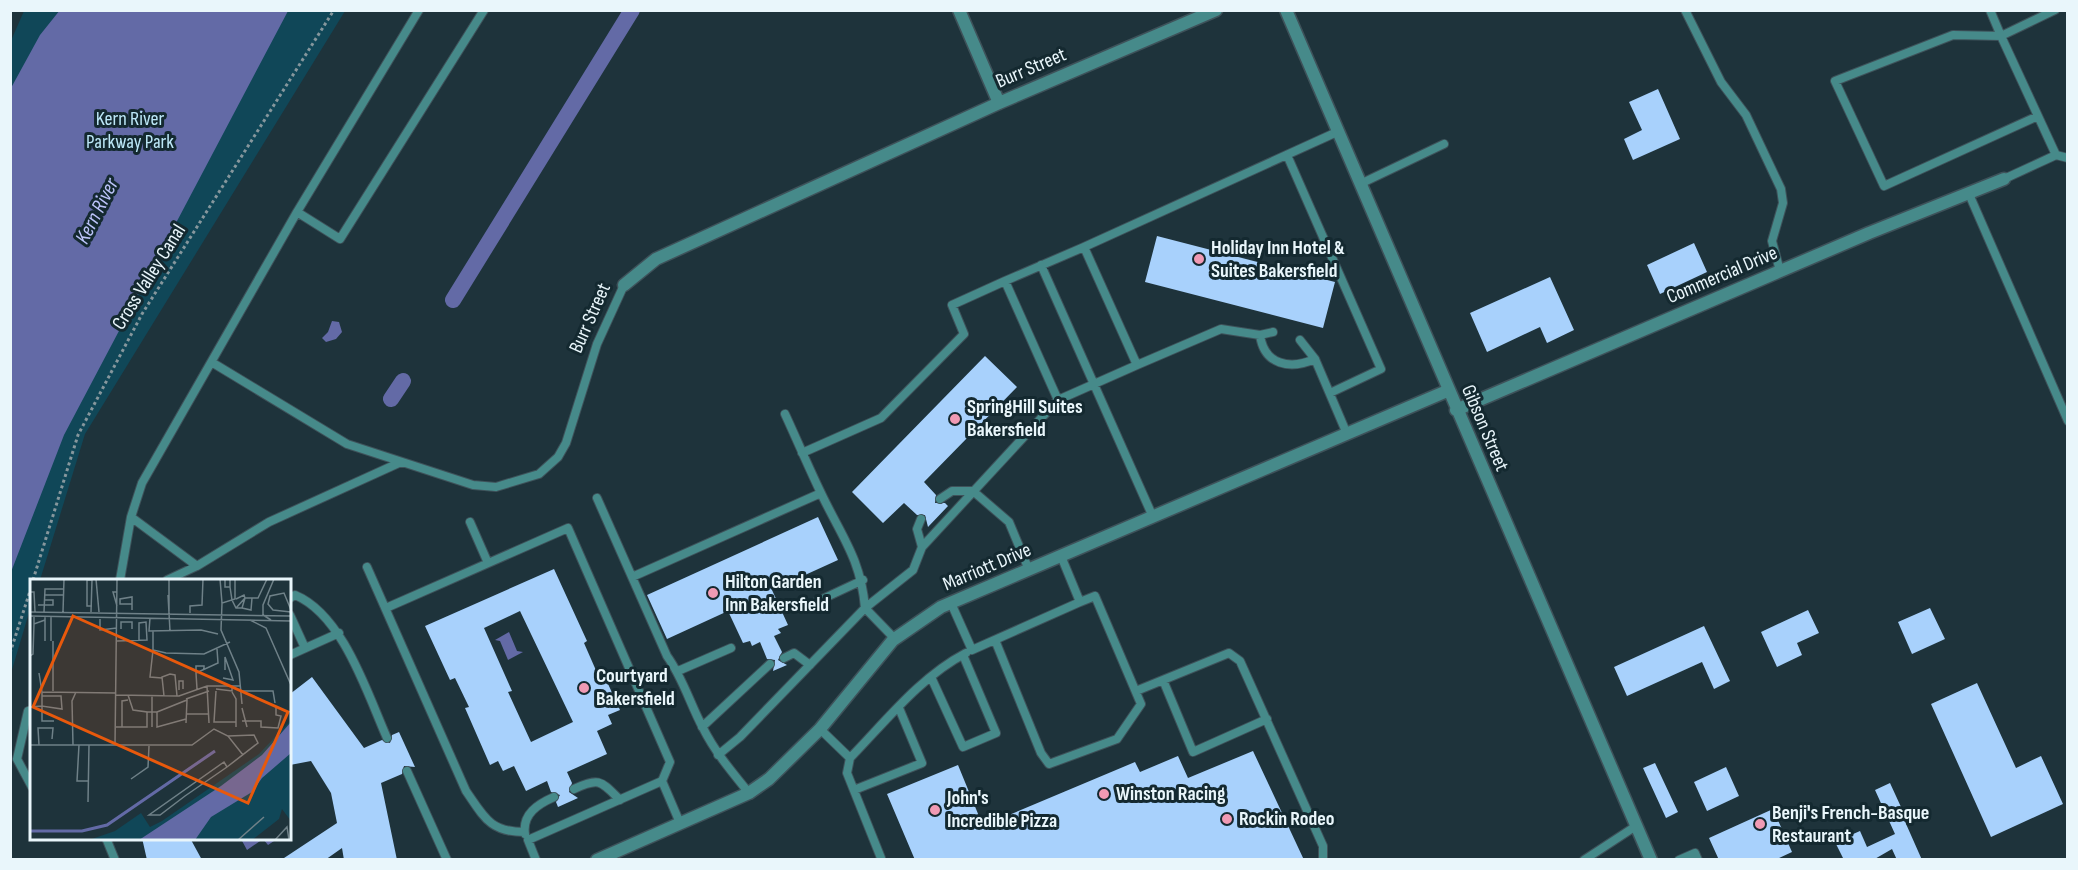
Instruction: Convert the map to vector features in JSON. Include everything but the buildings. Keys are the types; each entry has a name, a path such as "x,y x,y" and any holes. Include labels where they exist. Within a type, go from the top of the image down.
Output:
{"street":[{"path":"959,10 999,103"},
{"name":"Burr Street","path":"624,285 656,259 999,103 1216,10"},
{"name":"Gibson Street","path":"1286,10 1651,860"},
{"name":"Commercial Drive","path":"1456,410 1780,271 2004,180"},
{"name":"Marriott Drive","path":"602,859 749,793 768,779 820,729 895,639 916,622 951,603 1448,391"}],"lane":[{"path":"120,579 131,517 142,483 213,363 297,212 420,10"},
{"path":"297,212 340,239 484,10"},
{"path":"1685,10 1721,82 1746,115 1781,189 1783,203 1772,241 1780,271"},
{"path":"1989,10 2056,155"},
{"path":"2038,116 1884,186 1835,81 1953,35 2001,36 2055,10"},
{"path":"802,453 881,418 964,334 952,305 1337,132"},
{"path":"1359,184 1444,144"},
{"path":"1287,155 1381,369 1330,393"},
{"path":"2004,180 2056,155 2067,158"},
{"path":"1970,195 2067,421"},
{"path":"1084,246 1137,365"},
{"path":"1041,266 1153,517"},
{"path":"1005,281 1058,400"},
{"name":"Burr Street","path":"213,363 347,444 473,485 496,487 539,474 558,456 566,443 597,344 624,285"},
{"path":"718,754 740,737 865,608 913,570 921,547 1058,400 1221,328 1260,335 1273,332"},
{"path":"1260,335 1262,349 1274,361 1300,366 1315,359"},
{"path":"1300,340 1315,359 1347,434"},
{"path":"785,414 821,494 844,534 863,580 865,608 895,639"},
{"path":"169,579 197,566 269,522 401,462"},
{"path":"940,499 952,491 973,491 1009,522 1029,570"},
{"path":"632,577 821,494"},
{"path":"597,498 667,656 678,671 702,727 718,754 749,793"},
{"path":"131,517 197,566"},
{"path":"921,519 917,529 921,547"},
{"path":"470,522 488,563"},
{"path":"386,608 568,528 670,762 662,782 528,840"},
{"path":"1061,556 1080,602"},
{"path":"367,567 466,791 488,822 505,832 524,832"},
{"path":"801,609 863,580"},
{"path":"291,597 295,595 306,600 339,633 387,738"},
{"path":"881,859 847,773 850,758 931,677 963,655 972,650 1095,596 1141,704 1117,739 1049,764 1041,753 995,640"},
{"path":"951,603 972,650"},
{"path":"291,617 305,648"},
{"path":"291,655 339,633"},
{"path":"678,671 731,648"},
{"path":"784,658 794,653 810,665"},
{"path":"1136,691 1229,653 1240,661 1323,846 1323,860"},
{"path":"931,677 963,747 996,733 963,655"},
{"path":"702,727 770,664"},
{"path":"1163,680 1193,752 1267,719"},
{"path":"854,790 922,763 899,708"},
{"path":"30,710 28,711 17,759 30,783"},
{"path":"820,729 850,758"},
{"path":"407,771 447,860"},
{"path":"574,789 591,781 602,783 620,800"},
{"path":"662,782 681,823"},
{"path":"536,860 524,832 529,814 536,806 554,797"},
{"path":"1584,860 1636,826"},
{"path":"107,840 115,860"},
{"path":"1679,860 1695,853 1698,860"}],"path":[{"name":"Cross Valley Canal","path":"33,579 78,435 141,314 334,10"},
{"path":"10,653 30,591"}],"green space":[{"name":"Kern River","path":"24,11 345,11 85,434 40,579 30,579 30,609 11,673 10,43"}],"water":[{"name":"Kern River","path":"60,10 288,11 64,435 11,572 11,88 40,35"},
{"path":"332,321 339,322 342,332 336,339 326,342 322,338 328,332"},
{"path":"509,632 517,651 523,652 508,660 500,641 495,640"},
{"path":"242,840 262,840 247,850"},
{"path":"264,840 276,840 268,845"}],"waterway":[{"path":"453,300 632,10"},
{"path":"391,399 403,381"}],"place":[{"name":"Holiday Inn Hotel & Suites Bakersfield","path":"1199,259"},
{"name":"SpringHill Suites Bakersfield","path":"955,419"},
{"name":"Hilton Garden Inn Bakersfield","path":"713,593"},
{"name":"Courtyard Bakersfield","path":"584,688"},
{"name":"Winston Racing","path":"1104,794"},
{"name":"John's Incredible Pizza","path":"935,810"},
{"name":"Rockin Rodeo","path":"1227,819"},
{"name":"Benji's French-Basque Restaurant","path":"1760,824"}],"park label":[{"name":"Kern River Parkway Park","path":"130,130"}]}
